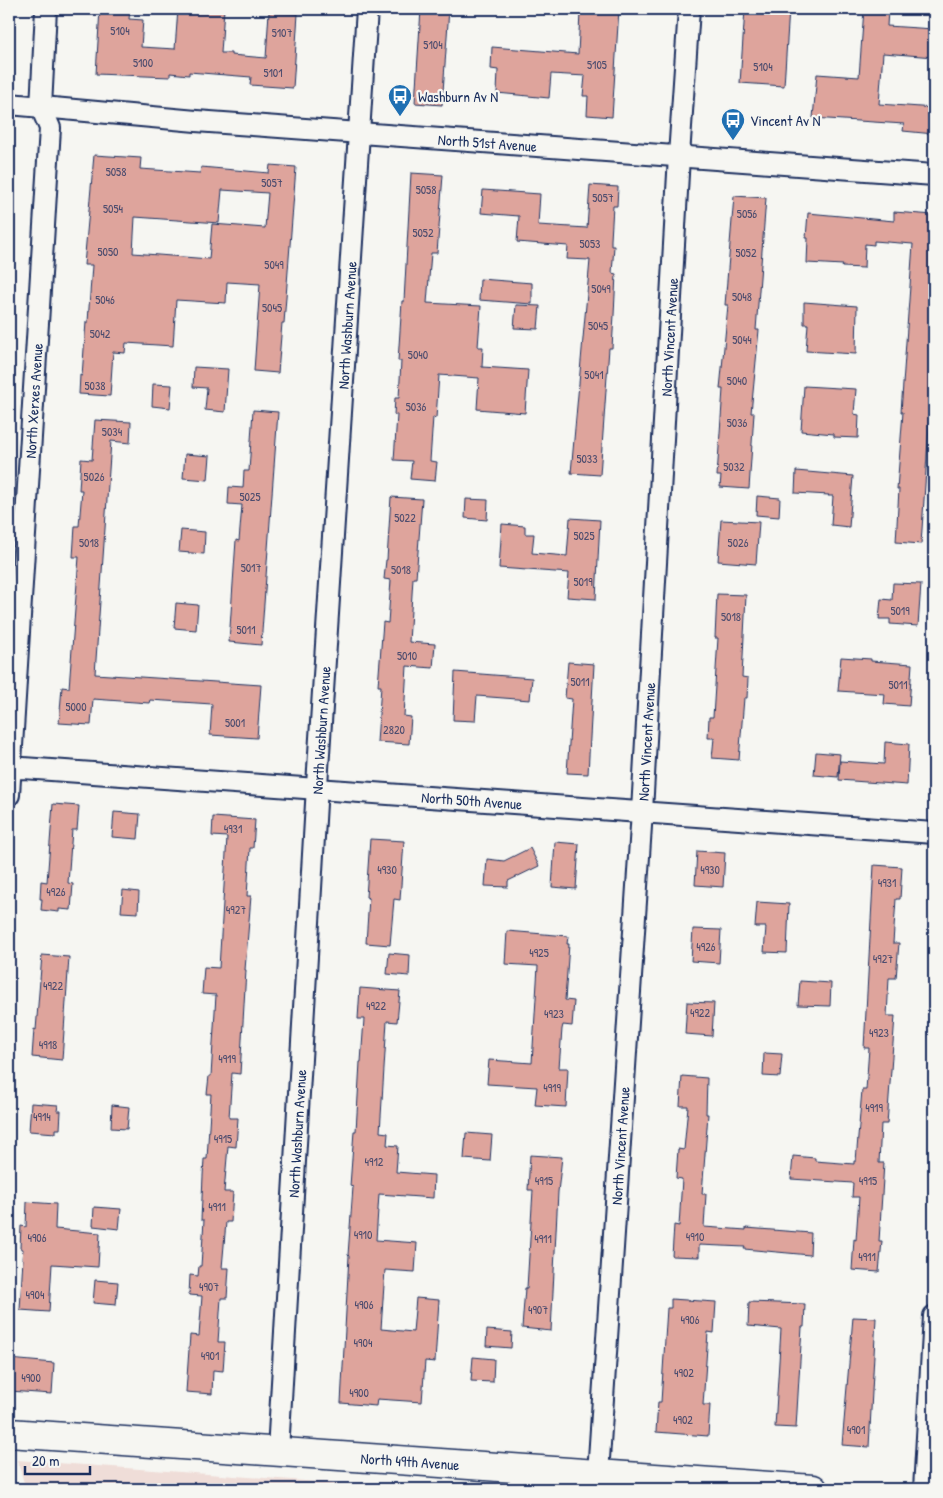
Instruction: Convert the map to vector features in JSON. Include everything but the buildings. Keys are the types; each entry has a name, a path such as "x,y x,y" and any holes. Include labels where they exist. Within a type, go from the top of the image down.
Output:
{"street":[{"name":"North Xerxes Avenue","path":"9,795 50,128 41,107 46,9"},
{"name":"North Washburn Avenue","path":"278,1451 317,790 367,9"},
{"name":"North Vincent Avenue","path":"598,1474 642,811 689,9"},
{"name":"North 51st Avenue","path":"9,104 196,122 359,132 934,175"},
{"name":"North 50th Avenue","path":"11,769 23,768 317,790 642,811 934,834"},
{"path":"924,1489 934,1316"},
{"name":"North 49th Avenue","path":"9,1433 813,1489"}],"shaded area":[{"path":"17,1460 414,1489 26,1489"}],"place":[{"name":"Washburn Av N","path":"400,117"},
{"name":"Vincent Av N","path":"733,141"}]}
